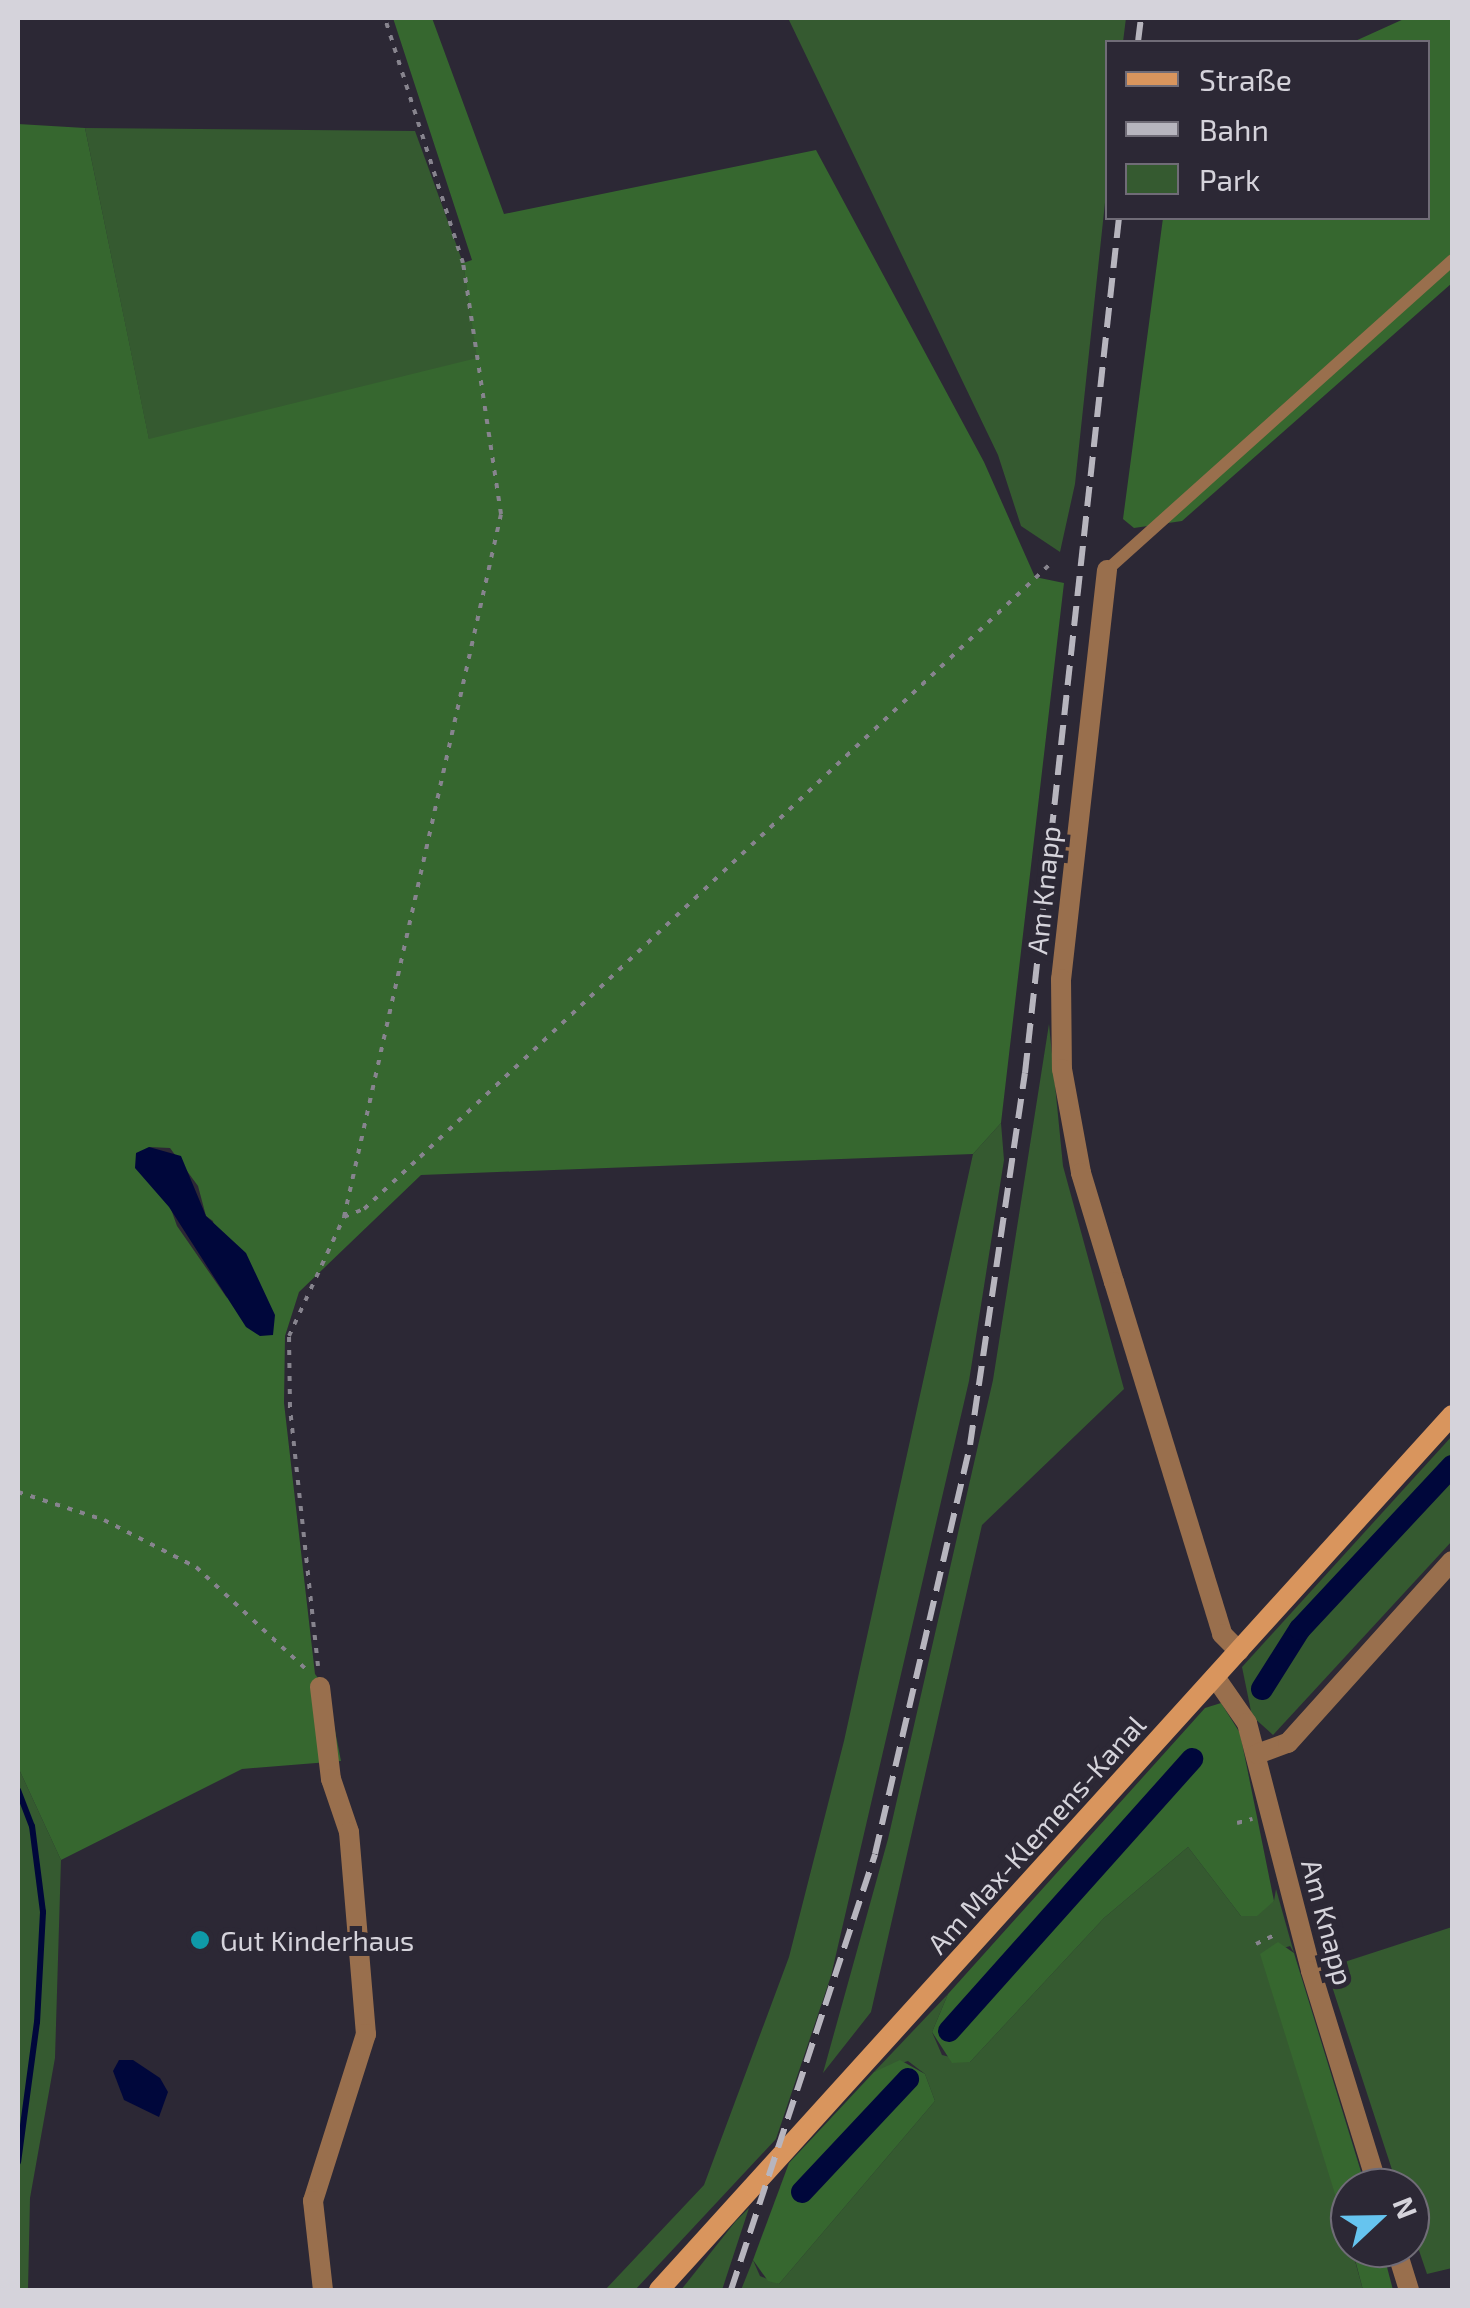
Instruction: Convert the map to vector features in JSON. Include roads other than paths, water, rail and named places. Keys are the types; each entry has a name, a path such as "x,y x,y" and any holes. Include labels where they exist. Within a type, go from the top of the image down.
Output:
{"main road":[{"name":"Am Max-Klemens-Kanal","path":"659,2290 1452,1415"}],"street":[{"name":"Am Knapp","path":"1106,570 1061,980 1062,1069 1082,1172 1120,1301 1222,1634 1239,1651"},
{"path":"1256,1754 1288,1743 1452,1561"},
{"name":"Am Knapp","path":"1215,1677 1248,1723 1299,1928 1372,2168"},
{"path":"320,1687 332,1779 349,1832 366,2034 312,2201 323,2290"}],"lane":[{"name":"Am Knapp","path":"1106,570 1452,260"}],"waterway":[{"path":"1262,1689 1300,1629 1452,1466"},
{"path":"949,2031 1192,1759"},
{"path":"18,1790 32,1826 43,1912 37,2022 18,2162"},
{"path":"802,2192 908,2079"}],"railway":[{"path":"1138,40 1141,18"},
{"path":"731,2290 875,1854 970,1445 1025,1073 1119,220"}],"place":[{"name":"Gut Kinderhaus","path":"200,1940"}]}
